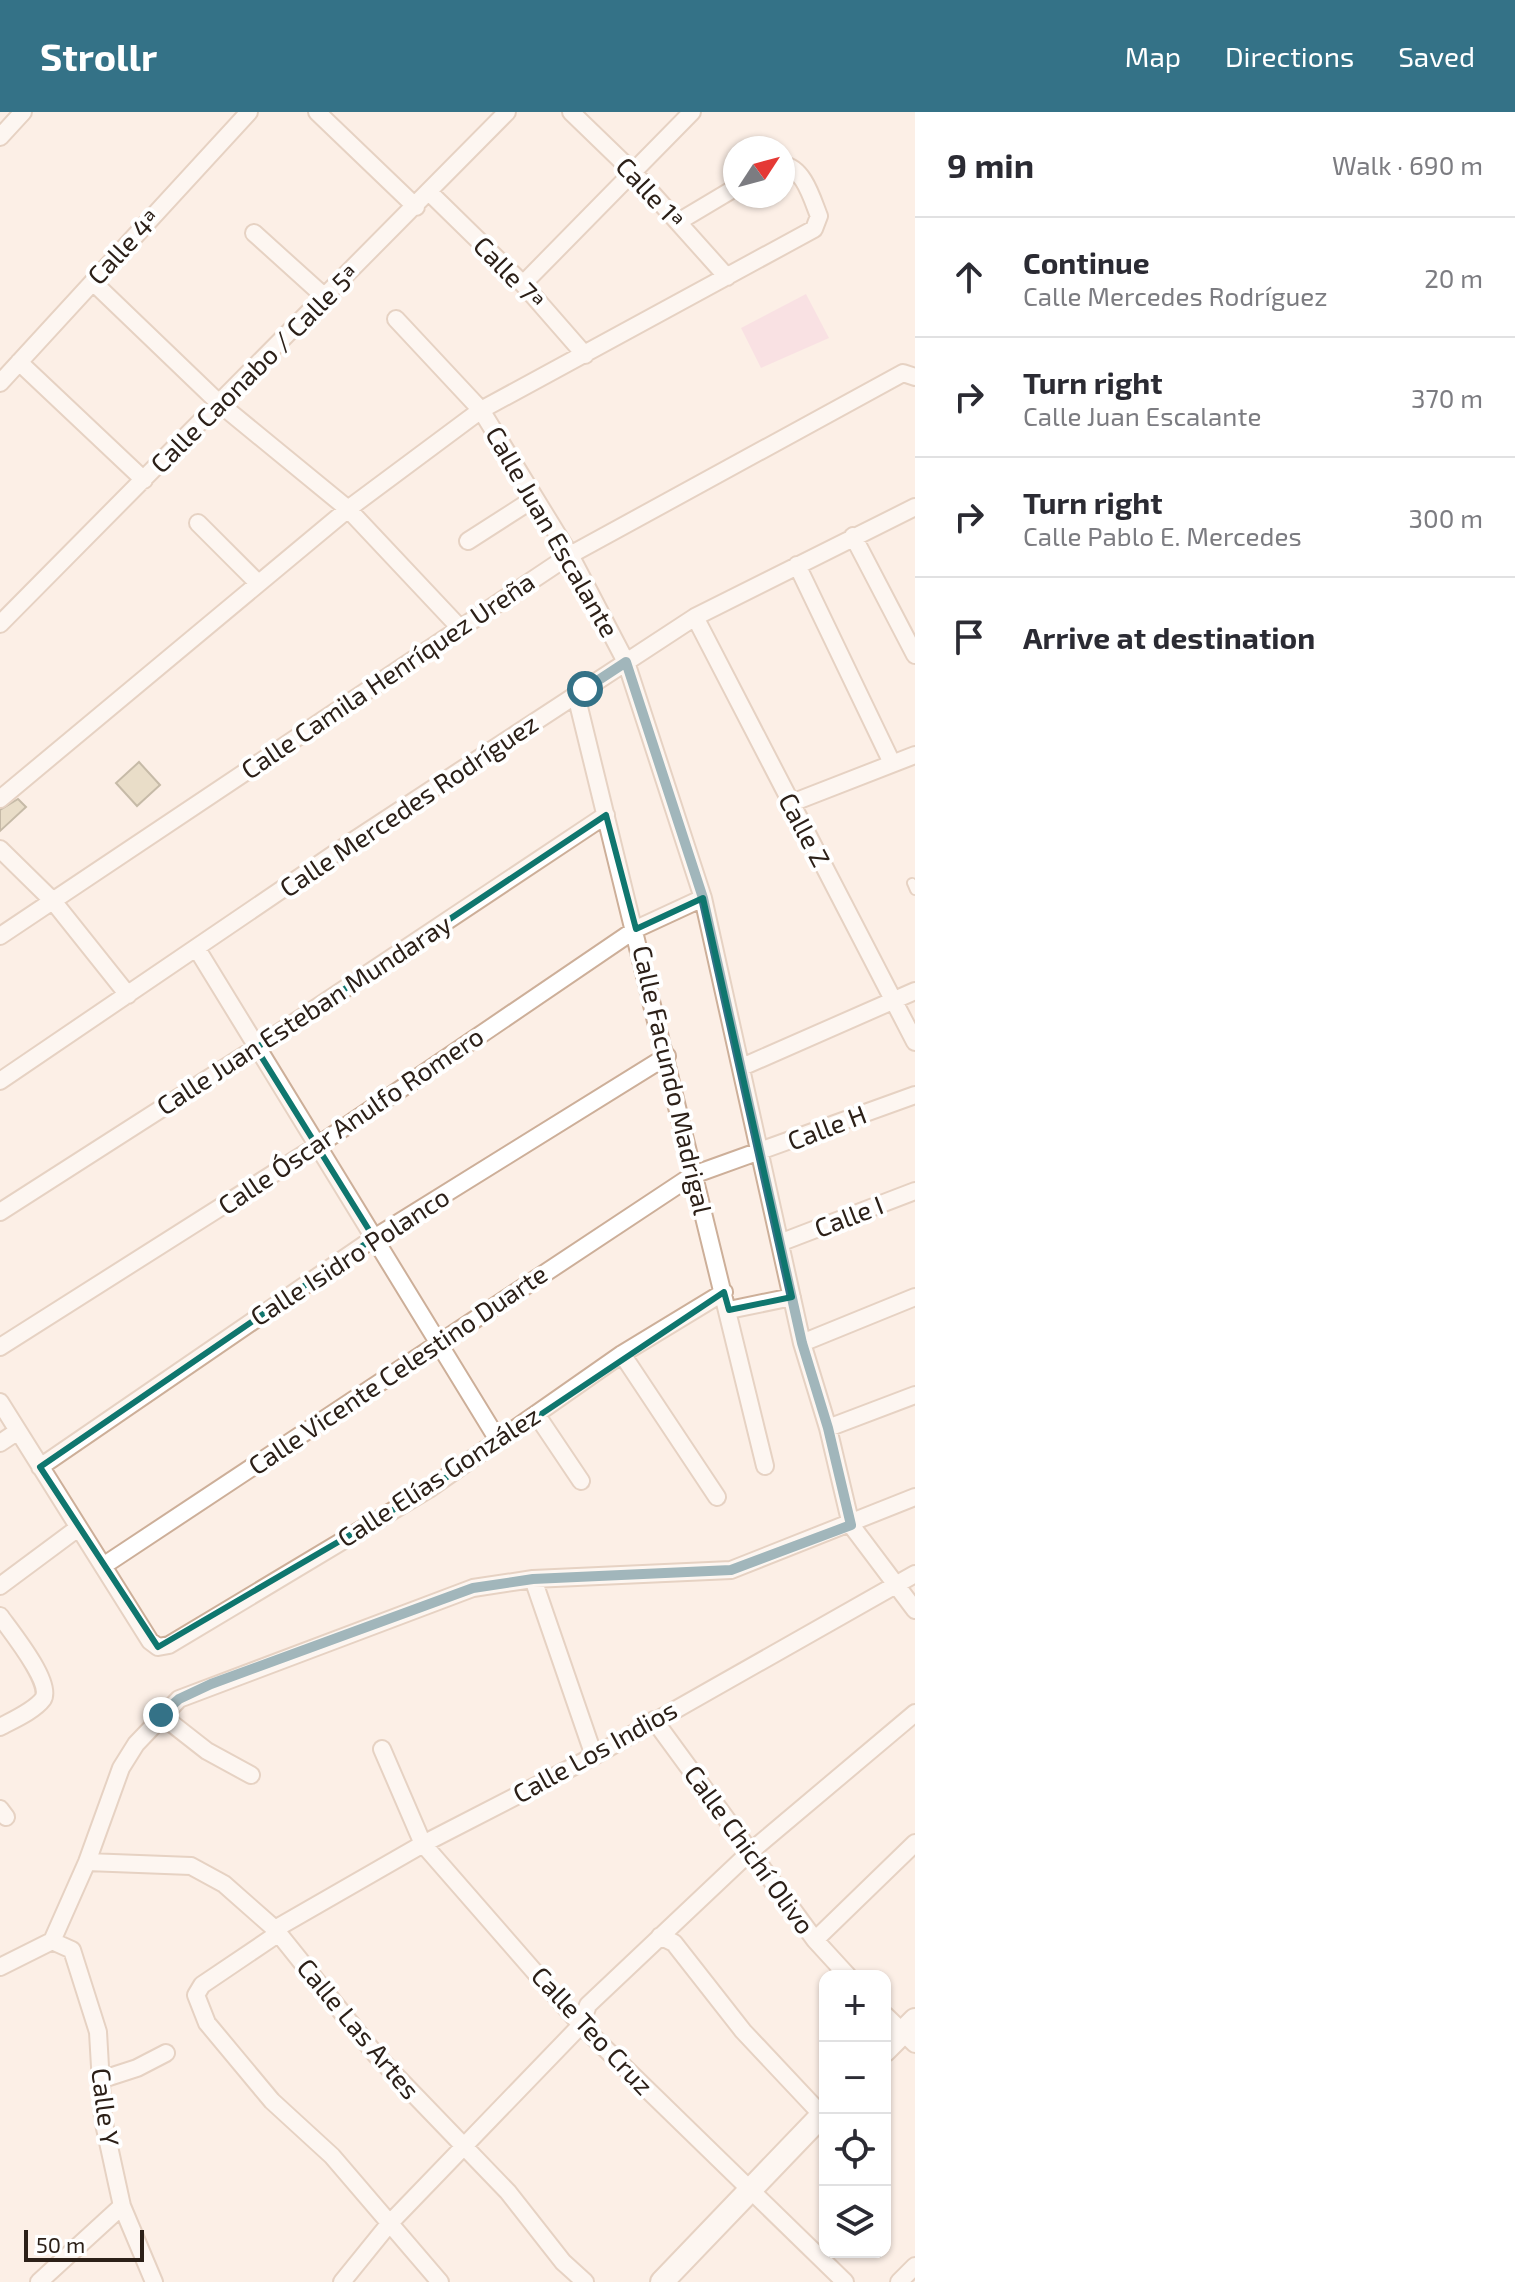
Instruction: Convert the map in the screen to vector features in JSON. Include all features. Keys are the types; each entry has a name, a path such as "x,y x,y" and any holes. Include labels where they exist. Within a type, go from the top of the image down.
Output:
{"street":[{"path":"0,137 23,112"},
{"name":"Calle 4ª","path":"0,383 249,112"},
{"path":"317,112 416,207"},
{"name":"Calle Caonabo / Calle 5ª","path":"0,624 507,112"},
{"name":"Calle 1ª","path":"571,112 633,172 727,277"},
{"path":"523,284 692,112"},
{"path":"0,799 348,509 481,410 804,237 819,223 809,191 795,171"},
{"name":"Calle 7ª","path":"430,193 523,284 585,355"},
{"path":"678,222 723,195"},
{"path":"254,233 326,298"},
{"path":"93,282 220,404 348,509 460,628"},
{"name":"Calle Juan Escalante","path":"396,319 481,410 570,555 626,662 703,898 782,1242 802,1343 828,1428 851,1525 915,1610"},
{"path":"19,362 144,480"},
{"name":"Calle Camila Henríquez Ureña","path":"0,936 570,555 903,373 915,377"},
{"path":"468,541 535,498"},
{"name":"Calle Mercedes Rodríguez","path":"0,1081 695,617 915,507"},
{"path":"198,523 258,583"},
{"path":"853,536 915,655"},
{"path":"797,565 892,763"},
{"name":"Calle Z","path":"695,617 789,804 915,1042"},
{"name":"Calle Facundo Madrigal","path":"576,695 636,929 765,1466"},
{"path":"789,804 915,755"},
{"name":"Calle Juan Esteban Mundaray","path":"0,1212 256,1048 606,815"},
{"path":"0,849 53,901 128,995"},
{"name":"Calle Óscar Anulfo Romero","path":"0,1347 317,1146 636,929 703,898"},
{"path":"197,949 498,1440"},
{"path":"742,1067 915,991"},
{"name":"Calle Isidro Polanco","path":"40,1467 374,1238 667,1056"},
{"name":"Calle H","path":"693,1175 762,1153 915,1095"},
{"name":"Calle Vicente Celestino Duarte","path":"103,1566 693,1175"},
{"name":"Calle I","path":"782,1242 915,1191"},
{"name":"Calle Elías González","path":"103,1566 150,1641 158,1647 169,1645 429,1489 622,1354 724,1292"},
{"path":"729,1310 792,1297"},
{"path":"802,1343 915,1297"},
{"path":"622,1354 717,1497"},
{"path":"828,1428 915,1395"},
{"path":"0,1402 103,1566"},
{"path":"536,1414 581,1481"},
{"path":"0,1443 18,1431"},
{"path":"0,1967 52,1941 87,1862 121,1768 161,1715 179,1699 211,1684 458,1593 533,1579 731,1570 851,1525 915,1497"},
{"path":"0,1586 78,1528"},
{"name":"Calle Los Indios","path":"440,2282 332,2156 272,2101 207,2023 196,1995 202,1985 277,1931 423,1844 594,1756 915,1574"},
{"path":"533,1579 594,1756"},
{"path":"0,1616 41,1677 45,1690 43,1698 31,1709 0,1727"},
{"path":"342,2282 389,2224 581,2025 588,2005 750,1852 915,1713"},
{"path":"161,1715 207,1751 251,1775"},
{"name":"Calle Chichí Olivo","path":"654,1720 815,1940 842,1970"},
{"name":"Calle Teo Cruz","path":"382,1749 423,1844 581,2025 845,2282"},
{"path":"815,1940 915,1843"},
{"name":"Calle Las Artes","path":"87,1862 191,1866 224,1884 277,1931 376,2055 508,2192 563,2262 585,2282"},
{"path":"660,1936 674,1943 743,2031 819,2109"},
{"name":"Calle Y","path":"52,1941 72,1950 85,1985 98,2032 103,2119 122,2206 154,2282"},
{"path":"891,2019 911,2032 891,2046"},
{"path":"100,2080 137,2068 166,2053"},
{"path":"662,2282 819,2119"},
{"path":"39,2282 122,2206"},
{"path":"899,2282 915,2266"}],"highlighted area":[{"path":"606,815 636,929 703,898 792,1297 729,1310 724,1292 429,1489 158,1647 40,1467 374,1238 256,1048"}],"shaded area":[{"path":"806,294 829,338 761,368 741,328"}],"building":[{"path":"139,762 160,785 137,806 116,783"},
{"path":"18,799 26,807 0,831 0,810"}],"route":[{"path":"161,1715 179,1699 211,1684 473,1588 533,1579 731,1570 851,1525 828,1428 802,1343 782,1242 703,898 626,662 585,689"}]}
